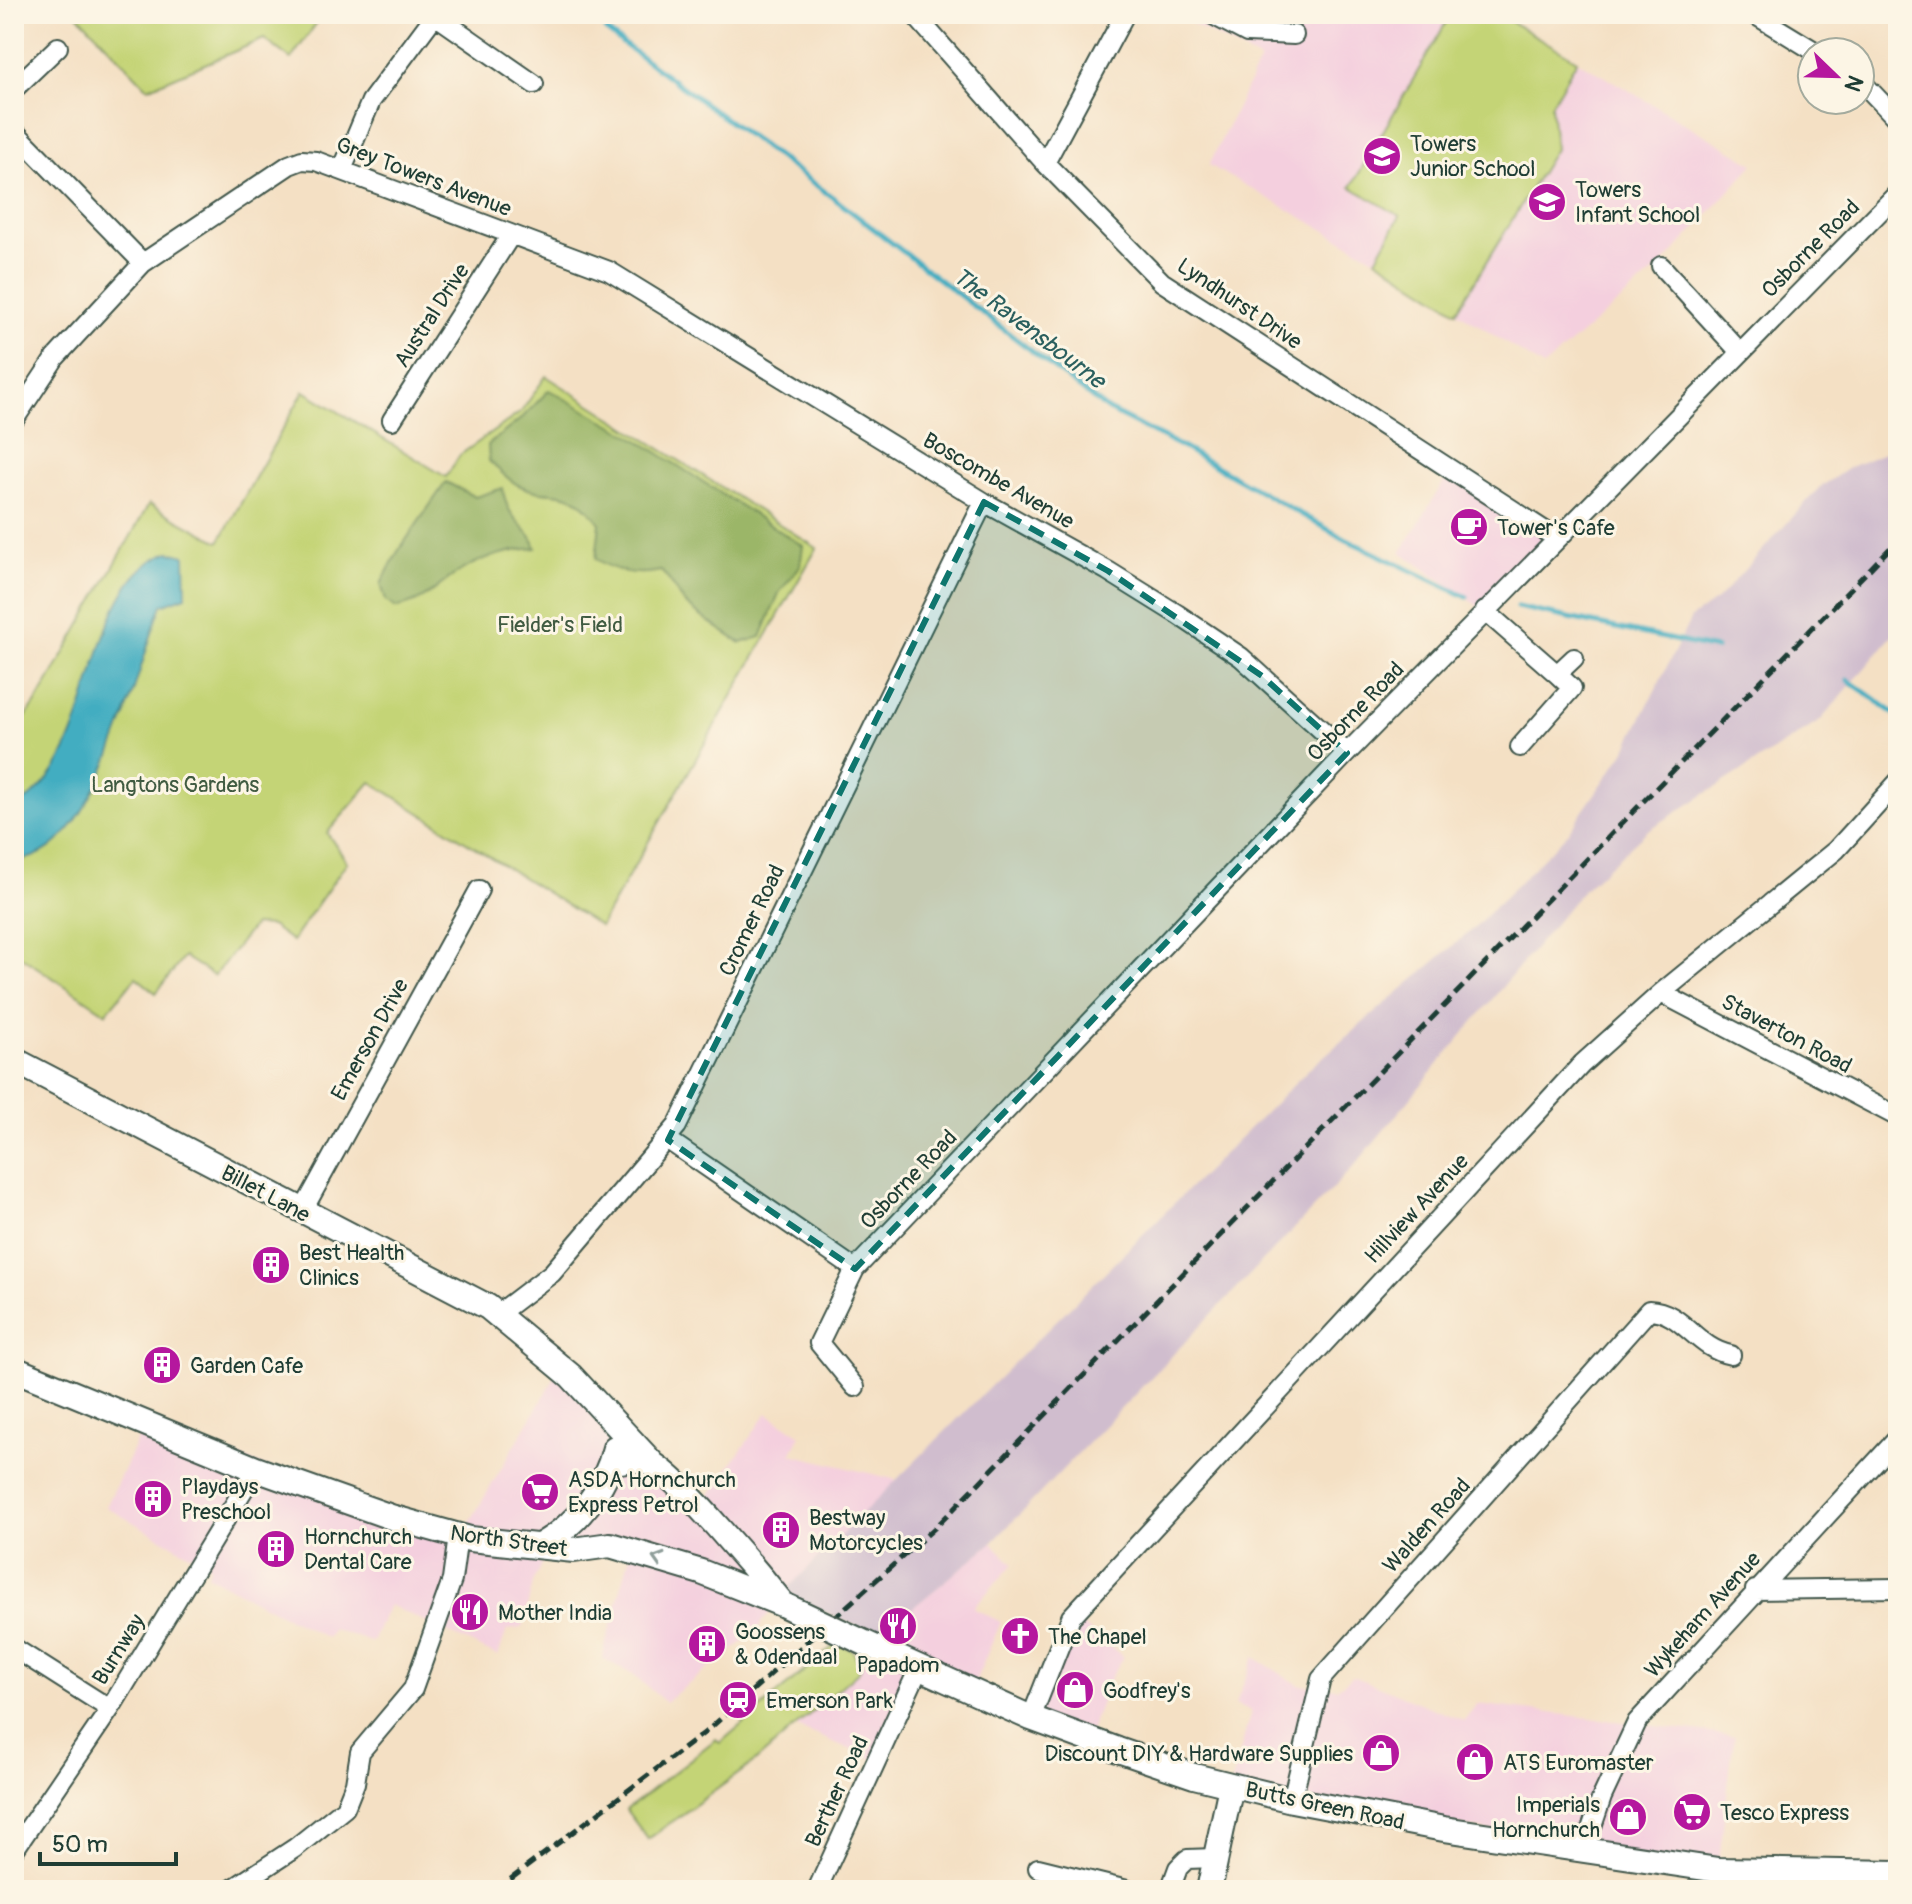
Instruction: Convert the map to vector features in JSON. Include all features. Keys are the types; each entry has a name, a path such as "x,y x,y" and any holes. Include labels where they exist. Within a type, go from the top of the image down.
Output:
{"street":[{"path":"342,170 371,101 434,14 534,84"},
{"name":"Lyndhurst Drive","path":"914,14 1045,163 1162,282 1556,538"},
{"path":"1045,163 1125,14"},
{"path":"1211,14 1247,33 1294,35"},
{"path":"1754,14 1796,40"},
{"path":"14,89 58,47"},
{"path":"1876,97 1898,120"},
{"path":"14,131 143,263"},
{"name":"Grey Towers Avenue","path":"14,420 55,358 143,263 289,165 302,160 342,170 609,271"},
{"name":"Osborne Road","path":"855,1387 819,1343 855,1269 1347,753 1898,193"},
{"name":"Austral Drive","path":"392,420 511,235"},
{"path":"1661,266 1740,352"},
{"name":"Boscombe Avenue","path":"609,271 984,502 1108,571 1241,657 1347,753"},
{"name":"Cromer Road","path":"498,1314 552,1273 668,1140 984,502"},
{"path":"1485,611 1572,688 1520,747"},
{"path":"1557,674 1574,658"},
{"name":"Hillview Avenue","path":"1031,1718 1071,1617 1582,1064 1661,993 1836,850 1898,782"},
{"name":"Emerson Drive","path":"302,1212 479,890"},
{"name":"Staverton Road","path":"1661,993 1894,1116"},
{"name":"Billet Lane","path":"14,1060 498,1314 571,1376 725,1536 784,1605"},
{"path":"668,1140 855,1269"},
{"name":"Walden Road","path":"1292,1800 1321,1679 1649,1310 1665,1310 1713,1351 1731,1355"},
{"name":"North Street","path":"14,1369 256,1469 458,1536 574,1550 610,1545 701,1572 784,1605"},
{"path":"541,1545 566,1531 583,1513 611,1463 617,1439 599,1405"},
{"name":"Wykeham Avenue","path":"1584,1850 1602,1797 1637,1722 1755,1590 1898,1438"},
{"path":"611,1463 631,1459 652,1463"},
{"name":"Burnway","path":"14,1850 110,1709 256,1469"},
{"path":"583,1513 591,1531 610,1545"},
{"path":"231,1890 295,1848 345,1808 355,1783 360,1752 413,1689 452,1580 458,1536"},
{"path":"701,1572 715,1562 725,1536"},
{"path":"1755,1590 1898,1588"},
{"name":"Butts Green Road","path":"784,1605 1031,1718 1143,1759 1231,1786 1444,1829 1718,1870 1854,1882 1898,1873"},
{"path":"14,1648 110,1709"},
{"name":"Berther Road","path":"817,1890 919,1668"},
{"path":"1209,1890 1231,1786"},
{"path":"1170,1890 1178,1868 1187,1859 1215,1858"},
{"path":"1038,1868 1127,1890"}],"highlighted area":[{"path":"984,502 1108,571 1262,676 1347,753 855,1269 668,1140"}],"shaded area":[{"name":"Towers Junior School","path":"1174,14 1240,14 1273,31 1282,14 1498,14 1754,164 1661,266 1543,367 1376,259 1209,165 1260,60"},
{"path":"1898,447 1898,629 1820,721 1647,831 1581,892 1355,1165 992,1543 878,1636 783,1593 1309,1069 1475,927 1567,834 1625,751 1691,618 1718,599 1819,488 1850,467"},
{"path":"1451,470 1556,538 1485,611 1401,552"},
{"path":"561,1367 700,1509 767,1413 801,1435 791,1454 897,1480 783,1593 755,1633 665,1702 635,1676 602,1658 631,1552 544,1559 534,1579 522,1628 507,1630 498,1656 389,1605 372,1642 333,1629 327,1638 207,1575 211,1566 106,1507 145,1423 461,1537"},
{"path":"992,1543 1013,1564 973,1608 1001,1622 971,1691 919,1669 876,1760 797,1727 859,1671 878,1636"},
{"path":"1071,1617 1124,1657 1111,1676 1087,1739 1031,1718"},
{"path":"1254,1657 1299,1685 1337,1688 1353,1676 1464,1721 1477,1704 1734,1736 1718,1870 1231,1786 1251,1711 1235,1705"}],"green space":[{"path":"77,14 323,14 291,59 264,39 148,88"},
{"path":"1451,14 1498,14 1577,60 1551,105 1555,149 1457,311 1376,259 1400,216 1351,187"},
{"path":"546,376 817,548 600,926 371,782 327,833 347,862 292,941 271,926 254,925 214,976 184,957 156,993 136,977 106,1013 14,952 14,733 38,700 149,504 219,542 304,391 446,477 460,455 521,412"},
{"path":"549,390 630,435 803,546 800,566 779,593 761,637 741,643 719,629 684,602 661,571 627,572 596,559 600,523 588,509 569,496 518,485 489,461 488,445 523,417"},
{"path":"446,482 475,497 503,488 509,509 536,548 479,561 425,597 396,608 386,601 381,584 397,553"},
{"path":"837,1643 852,1650 861,1666 859,1671 756,1761 648,1839 626,1810 716,1739 720,1743"}],"water":[{"path":"169,552 185,556 186,596 162,605 126,712 91,796 69,829 43,852 14,860 14,806 42,786 63,755 104,636 120,600 140,570"}],"waterway":[{"name":"The Ravensbourne","path":"606,31 835,199 1108,410 1180,446 1345,539 1467,597"},
{"name":"The Ravensbourne","path":"1517,607 1716,649"},
{"name":"The Ravensbourne","path":"1848,680 1898,716"}],"railway":[{"path":"496,1890 708,1730 938,1525 1898,540"}],"place":[{"name":"Towers Junior School","path":"1382,156"},
{"name":"Towers Infant School","path":"1547,202"},
{"name":"Tower's Cafe","path":"1469,527"},
{"name":"Best Health Clinics","path":"271,1265"},
{"name":"Garden Cafe","path":"162,1365"},
{"name":"ASDA Hornchurch Express Petrol","path":"540,1492"},
{"name":"Playdays Preschool","path":"153,1499"},
{"name":"Bestway Motorcycles","path":"781,1530"},
{"name":"Hornchurch Dental Care","path":"276,1549"},
{"name":"Mother India","path":"470,1612"},
{"name":"Papadom","path":"898,1626"},
{"name":"The Chapel","path":"1020,1636"},
{"name":"Goossens & Odendaal","path":"707,1644"},
{"name":"Godfrey's","path":"1075,1690"},
{"name":"Emerson Park","path":"738,1700"},
{"name":"Discount DIY & Hardware Supplies","path":"1381,1753"},
{"name":"ATS Euromaster","path":"1475,1762"},
{"name":"Tesco Express","path":"1692,1812"},
{"name":"Imperials Hornchurch","path":"1628,1817"}],"park label":[{"name":"Fielder's Field","path":"560,624"},
{"name":"Langtons Gardens","path":"175,784"}]}
